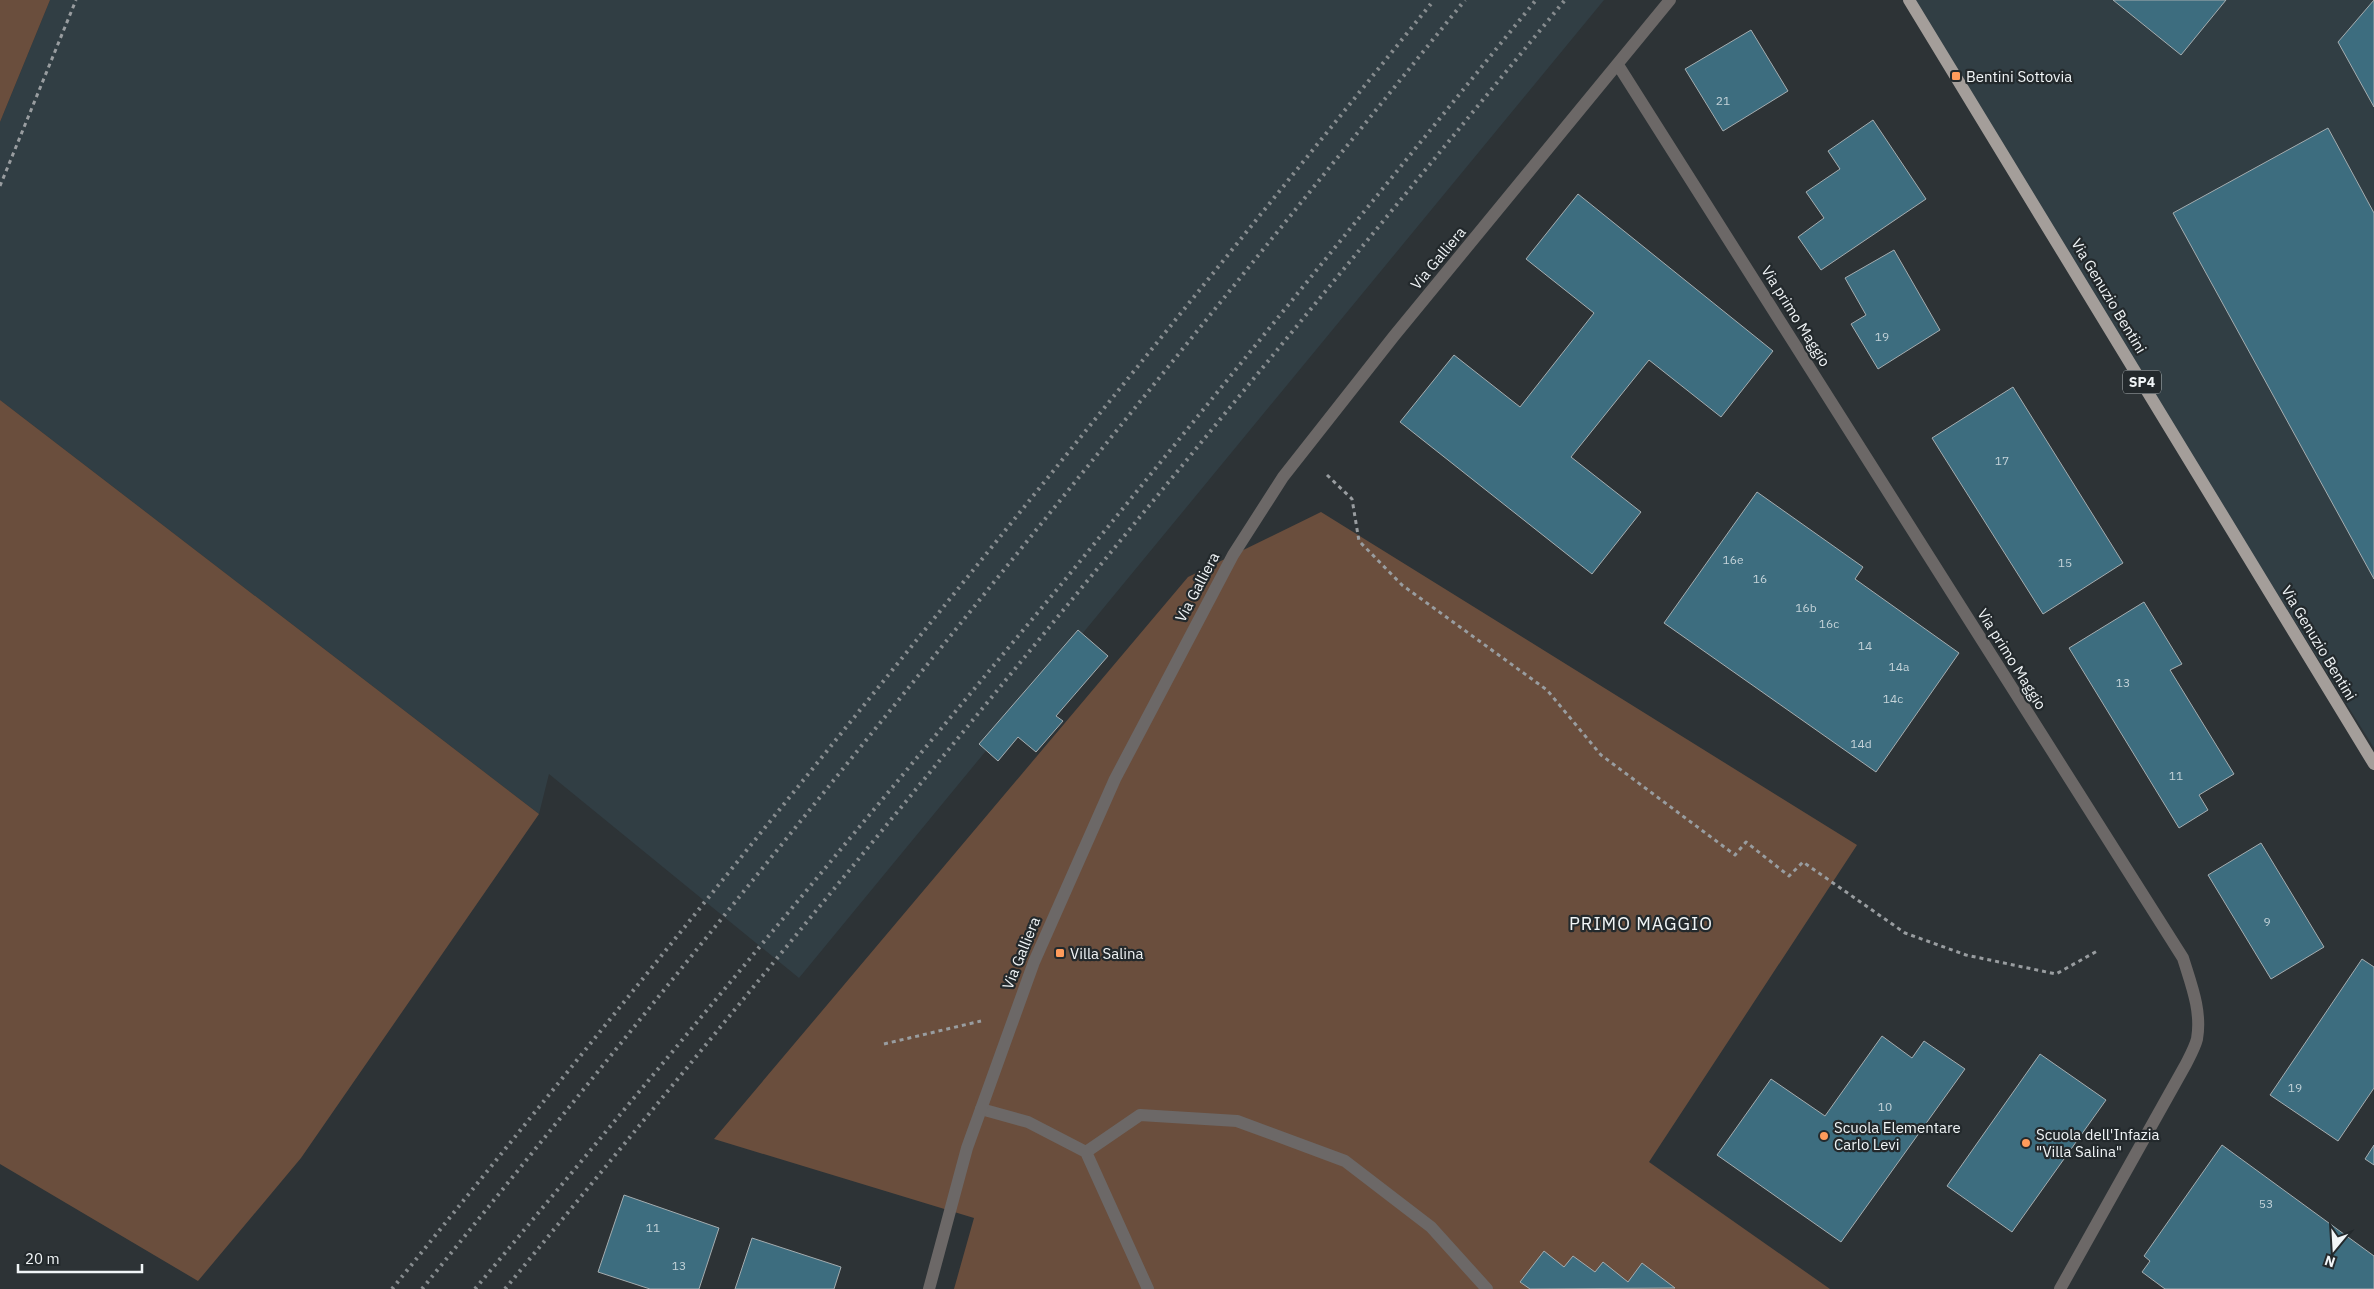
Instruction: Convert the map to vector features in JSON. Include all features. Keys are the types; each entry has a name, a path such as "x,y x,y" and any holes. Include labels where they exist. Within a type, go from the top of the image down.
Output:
{"main road":[{"name":"Via Genuzio Bentini","path":"1909,0 2374,764"}],"street":[{"name":"Via Galliera","path":"929,1289 967,1148 1034,962 1115,779 1233,555 1283,477 1394,336 1670,0"},
{"name":"Via primo Maggio","path":"1618,65 2183,958 2195,994 2198,1016 2197,1039 2186,1064 2060,1289"},
{"path":"981,1109 1028,1122 1086,1152 1148,1289"},
{"path":"1086,1152 1140,1115 1237,1121 1345,1161 1431,1227 1487,1289"}],"path":[{"path":"0,186 76,0"},
{"path":"1327,475 1352,499 1360,541 1402,585 1548,690 1601,755 1735,855 1746,842 1789,876 1803,862 1905,933 1966,956 2056,974 2099,950"},
{"path":"884,1044 981,1021"}],"shaded area":[{"path":"0,0 50,0 0,122"},
{"path":"50,0 1604,0 799,978 549,774 539,814 0,400 0,122"},
{"path":"1909,0 2374,0 2374,748 2075,271"},
{"path":"0,400 539,814 301,1158 198,1281 0,1164"},
{"path":"1321,512 1857,845 1649,1162 1830,1289 954,1289 974,1218 714,1139 1188,577"}],"building":[{"path":"2113,0 2226,0 2181,55"},
{"path":"2374,0 2374,107 2338,42"},
{"path":"1751,30 1788,91 1723,131 1685,69"},
{"path":"1873,120 1926,199 1821,270 1798,237 1824,218 1806,192 1840,169 1828,151"},
{"path":"2328,128 2374,213 2374,579 2173,213"},
{"path":"1578,194 1773,351 1721,417 1649,360 1571,457 1641,512 1592,574 1400,422 1454,355 1520,407 1594,313 1526,259"},
{"path":"1894,250 1940,330 1878,369 1851,324 1866,315 1845,278"},
{"path":"2013,387 2123,563 2043,614 1932,438"},
{"path":"1757,492 1863,567 1855,579 1959,653 1876,772 1664,623"},
{"path":"2144,602 2182,664 2170,670 2234,774 2199,795 2208,810 2179,828 2069,648"},
{"path":"1078,630 1108,656 1056,716 1063,721 1036,752 1018,737 998,761 979,744"},
{"path":"2261,843 2324,947 2271,979 2208,875"},
{"path":"2362,959 2374,967 2374,1088 2338,1141 2270,1095"},
{"name":"Scuola Elementare Carlo Levi","path":"1882,1036 1912,1058 1924,1041 1965,1069 1841,1242 1717,1155 1771,1079 1825,1116"},
{"name":"Scuola dell'Infazia \"Villa Salina\"","path":"2040,1054 2106,1100 2012,1232 1947,1186"},
{"path":"2222,1145 2374,1256 2374,1289 2165,1289 2142,1272 2150,1261 2144,1256"},
{"path":"2374,1145 2374,1165 2365,1159"},
{"path":"624,1195 719,1228 699,1289 650,1289 598,1272"},
{"path":"752,1238 841,1267 834,1289 735,1289"},
{"path":"1544,1251 1564,1267 1573,1256 1595,1272 1603,1262 1628,1282 1642,1263 1675,1288 1530,1289 1520,1282"}],"railway":[{"path":"392,1289 1434,0"},
{"path":"422,1289 1465,0"},
{"path":"475,1289 1064,581 1536,0"},
{"path":"505,1289 1565,0"}],"place":[{"name":"Bentini Sottovia","path":"1956,76"},
{"name":"Villa Salina","path":"1060,953"},
{"name":"Scuola Elementare Carlo Levi","path":"1824,1136"},
{"name":"Scuola dell'Infazia \"Villa Salina\"","path":"2026,1143"}],"district":[{"name":"PRIMO MAGGIO","path":"1641,923"}]}
